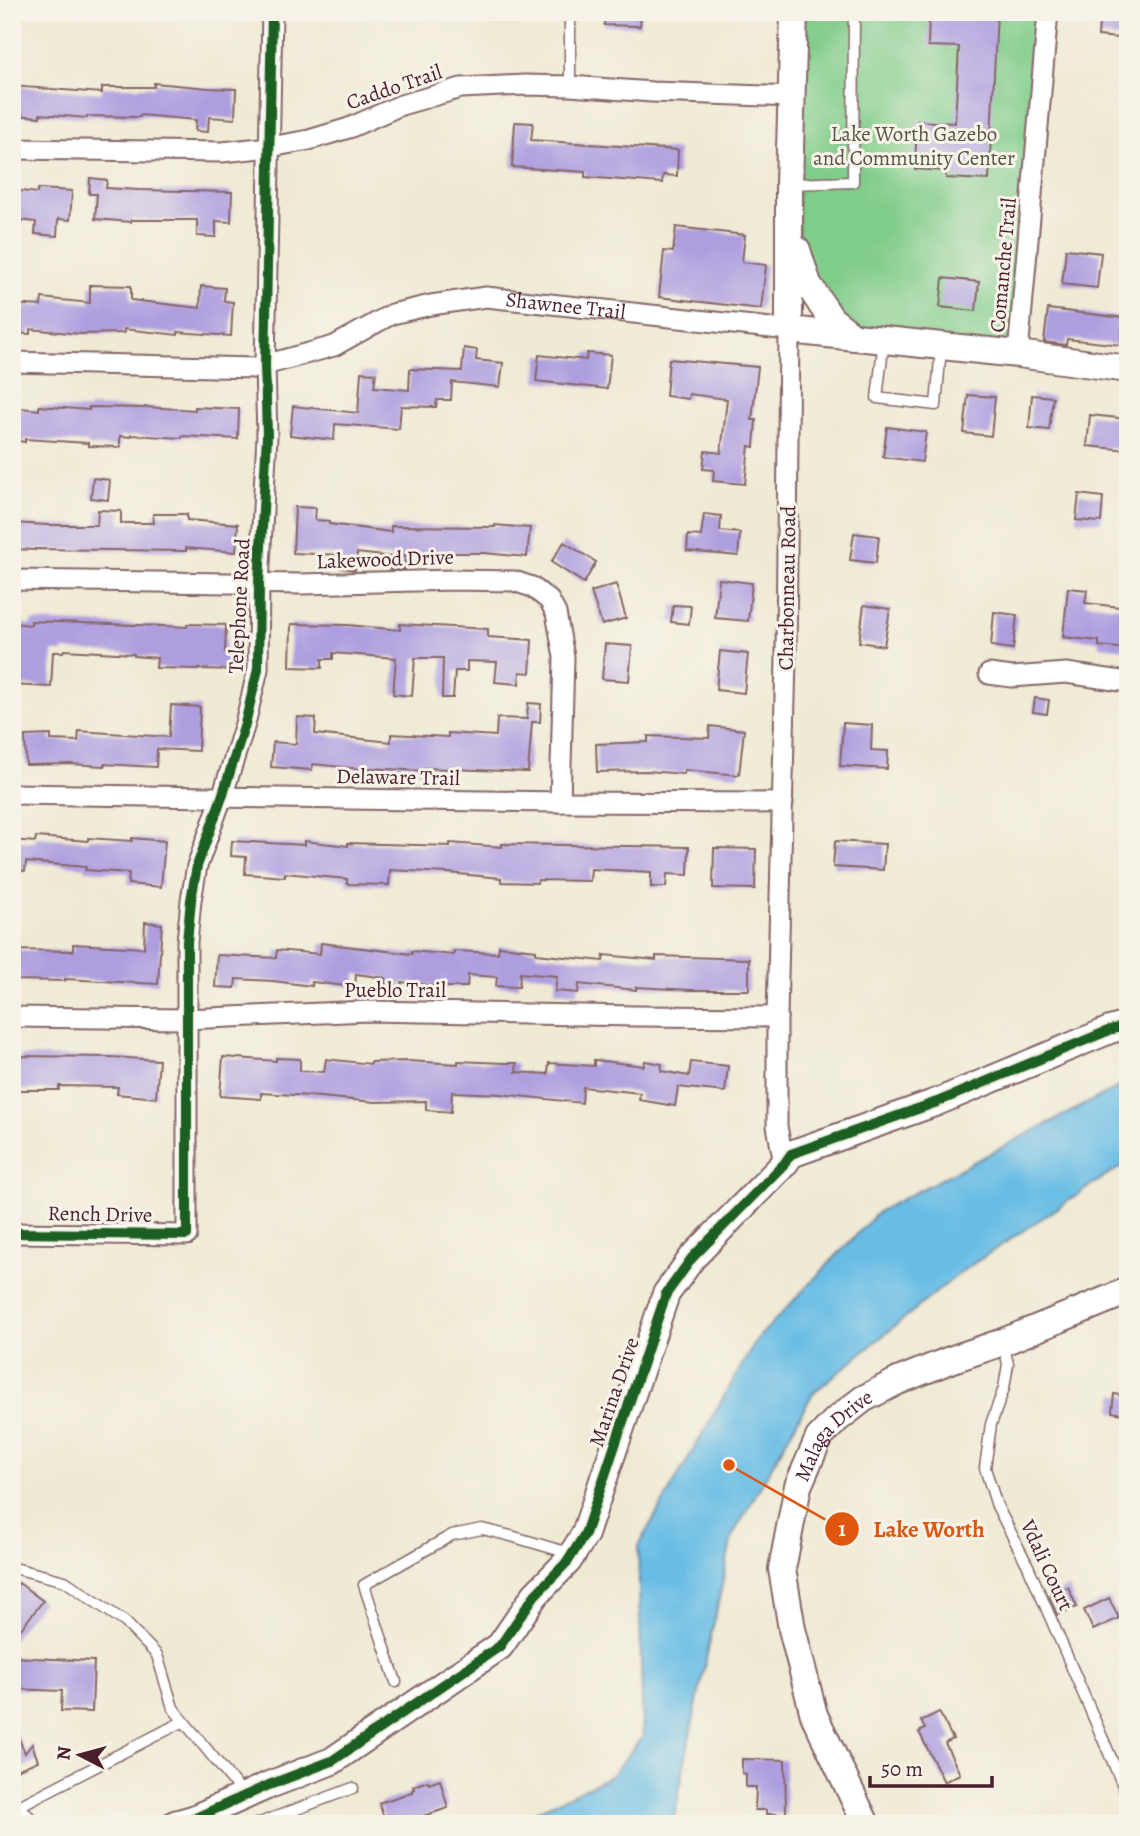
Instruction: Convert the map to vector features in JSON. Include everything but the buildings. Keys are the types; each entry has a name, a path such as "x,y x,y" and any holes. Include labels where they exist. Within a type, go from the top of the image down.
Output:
{"street":[{"name":"Telephone Road","path":"187,1235 186,1019 187,942 191,900 197,866 245,724 258,669 267,436 265,366 272,12"},
{"name":"Charbonneau Road","path":"785,1164 777,1126 789,184 794,12"},
{"name":"Comanche Trail","path":"1018,354 1048,12"},
{"name":"Caddo Trail","path":"12,149 222,152 270,147 309,140 349,128 401,105 461,88 570,86 793,97"},
{"path":"789,226 808,284 831,319 854,337"},
{"name":"Shawnee Trail","path":"12,362 254,368 334,346 392,314 486,297 1018,354 1128,369"},
{"name":"Lakewood Drive","path":"12,580 301,584 454,579 514,581 532,587 549,600 556,613 564,657 561,802"},
{"path":"989,674 1012,677 1066,673 1128,682"},
{"name":"Delaware Trail","path":"12,794 783,803"},
{"name":"Pueblo Trail","path":"12,1017 186,1019 368,1011 778,1017"},
{"name":"Marina Drive","path":"175,1824 194,1819 269,1785 332,1762 500,1646 535,1595 568,1561 585,1534 667,1294 692,1258 785,1164 791,1154 937,1102 1128,1025"},
{"name":"Rench Drive","path":"12,1233 187,1235"},
{"name":"Malaga Drive","path":"866,1824 814,1715 792,1629 782,1569 798,1486 819,1438 836,1420 863,1399 898,1381 1128,1291"}],"lane":[{"path":"570,12 570,86"},
{"path":"789,184 853,182 854,12"},
{"path":"884,340 877,398 936,405 942,346"},
{"name":"Vdali Court","path":"1003,1342 1009,1364 1004,1388 991,1424 985,1468 997,1506 1028,1566 1128,1797"},
{"path":"396,1682 364,1585 452,1535 482,1529 573,1554"},
{"path":"12,1569 65,1581 125,1622 157,1655 173,1708 244,1796"},
{"path":"36,1824 16,1802 184,1721"},
{"path":"257,1824 353,1788"}],"green space":[{"name":"Lake Worth Gazebo and Community Center","path":"794,12 1049,12 1018,354 854,337 799,257"}],"water":[{"path":"1128,1082 1128,1163 961,1272 813,1393 732,1537 673,1824 510,1824 611,1776 643,1736 638,1546 757,1339 879,1211"}],"cycle path":[{"path":"12,1233 187,1235 187,942 191,900 197,866 245,724 258,669 259,583 267,436 265,366 272,12"},
{"path":"175,1824 332,1761 500,1646 535,1595 568,1561 585,1534 666,1294 692,1258 791,1154 937,1102 1128,1025"}],"place":[{"name":"Lake Worth","path":"729,1465"}]}
